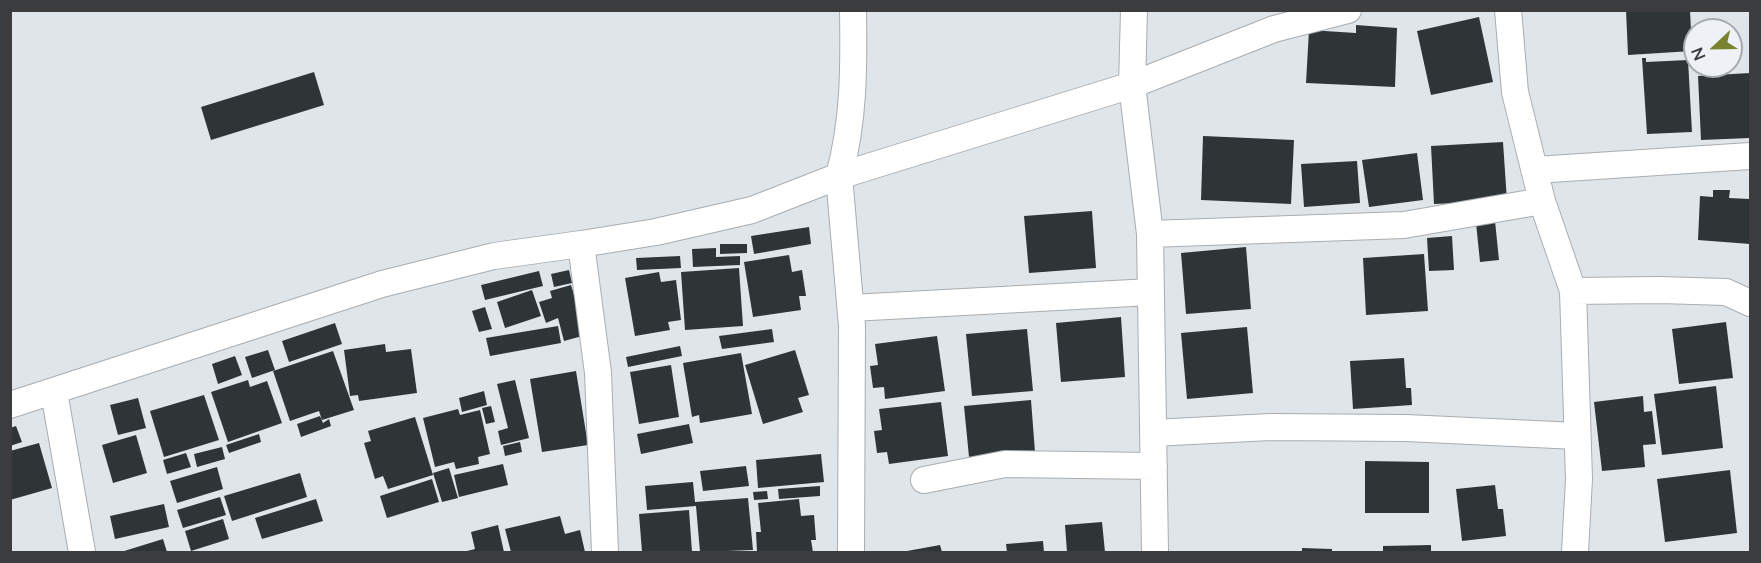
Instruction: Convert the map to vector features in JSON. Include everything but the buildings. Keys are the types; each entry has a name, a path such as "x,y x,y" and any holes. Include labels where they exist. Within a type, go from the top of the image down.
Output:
{"street":[{"path":"851,552 851,308 839,176 847,148 855,88 854,10"},
{"path":"1134,10 1132,85 1150,234 1155,552"},
{"path":"10,405 234,330 382,284 494,256 656,232 752,210 839,176 1132,85 1274,29 1348,10"},
{"path":"1508,10 1515,92 1542,201 1573,291 1579,479 1575,552"},
{"path":"1535,170 1750,156"},
{"path":"1150,234 1404,225 1542,201"},
{"path":"581,244 598,374 605,552"},
{"path":"1573,291 1726,292 1750,303"},
{"path":"851,308 1151,292"},
{"path":"54,392 82,552"},
{"path":"1153,434 1270,427 1406,428 1577,436"},
{"path":"924,480 1005,464 1154,466"}]}
